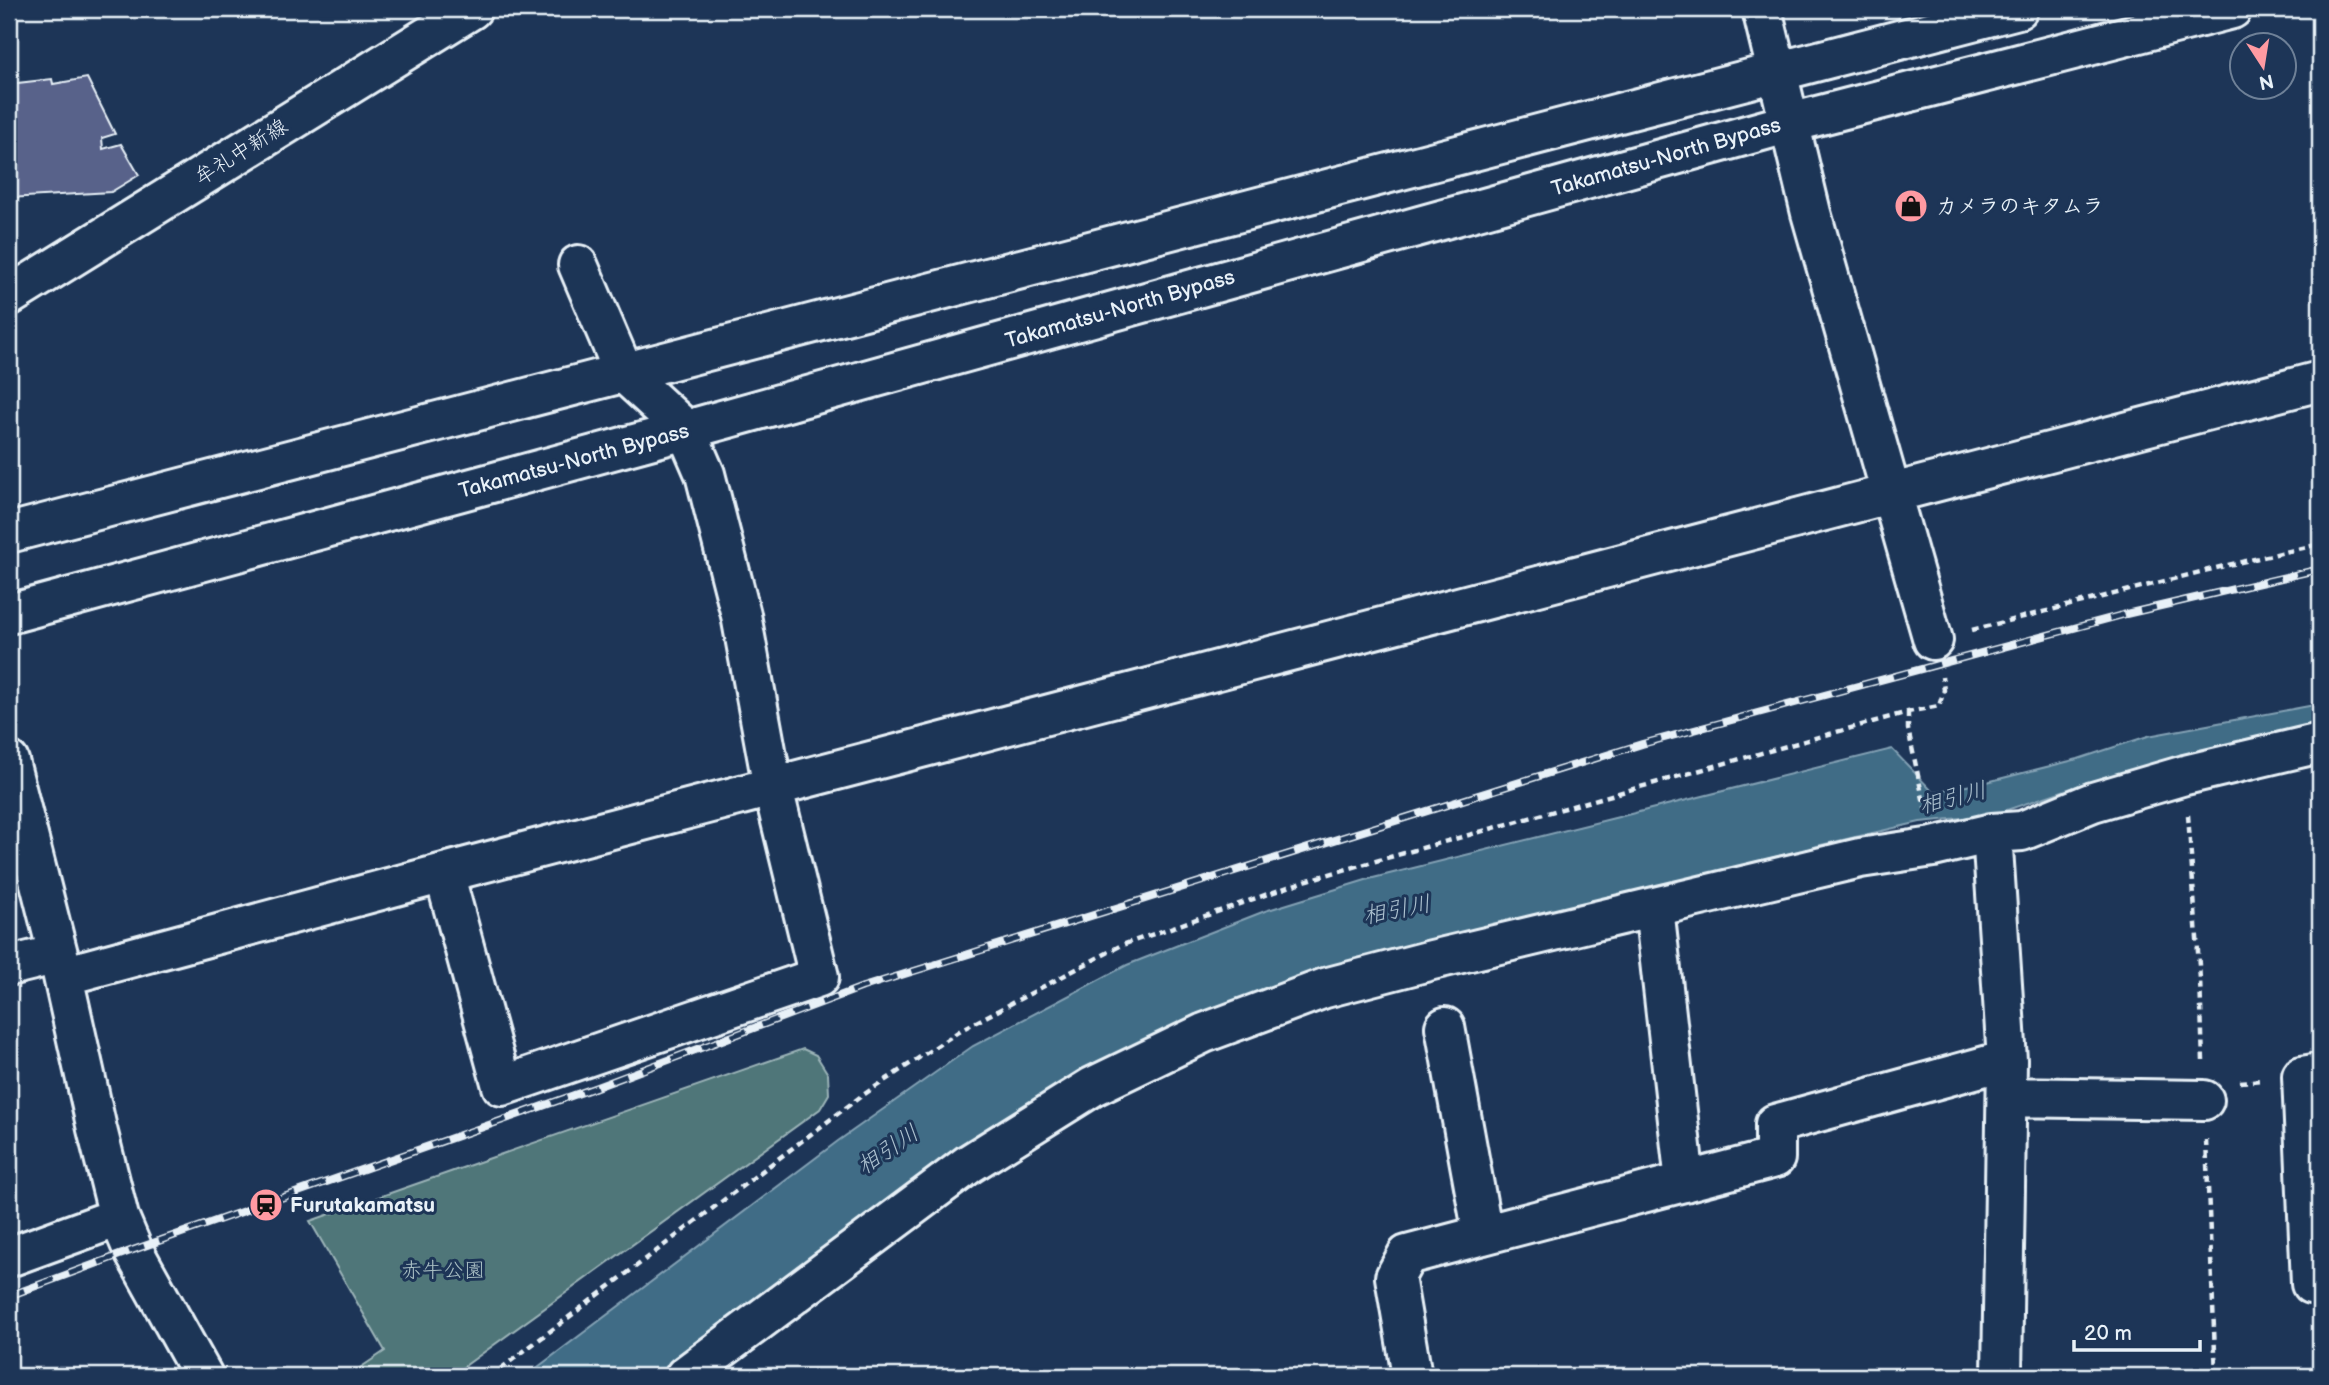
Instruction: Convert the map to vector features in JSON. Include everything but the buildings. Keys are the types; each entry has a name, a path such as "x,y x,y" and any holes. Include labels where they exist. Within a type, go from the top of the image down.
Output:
{"main road":[{"name":"牟礼中新線","path":"9,296 472,9"},
{"path":"1762,9 1811,213 1933,640"},
{"path":"9,533 2018,9"},
{"name":"Takamatsu-North Bypass","path":"9,614 686,430 1790,123 2232,9"},
{"path":"444,873 502,1086 819,977 773,788 741,615 705,474 686,430 624,373 578,265"},
{"path":"9,966 61,965 444,873 2320,381"},
{"path":"685,1376 968,1164 1092,1087 1204,1033 1325,988 1432,960 1860,858 1933,847 1992,833 2022,831 2093,802 2185,775 2320,743"},
{"path":"9,761 61,965 119,1217 133,1250 203,1376"},
{"path":"1992,833 2007,1079 2002,1376"},
{"path":"1654,908 1685,1182"},
{"path":"1445,1027 1483,1235"},
{"path":"2311,1075 2311,1284 2320,1284"},
{"path":"1412,1376 1395,1277 1407,1255 1775,1158 1776,1124 2007,1079 2216,1092"},
{"path":"9,1257 119,1217"}],"path":[{"path":"491,1376 860,1097 961,1030 1122,945 1308,880 1908,712 1939,706 1944,690 1933,640 2320,544"},
{"path":"1908,712 1908,729 1925,808"},
{"path":"2216,1092 2311,1075"}],"green space":[{"name":"赤牛公園","path":"803,1049 816,1055 828,1074 829,1094 820,1109 451,1376 348,1376 385,1351 310,1221"}],"water":[{"name":"相引川","path":"2320,704 2320,729 2190,754 2089,782 1992,815 1920,822 1821,845 1322,974 769,1294 659,1376 526,1376 838,1141 973,1046 1127,965 1265,911 1369,879 1892,749 1933,792 1983,783 2078,759 2148,736"}],"railway":[{"path":"9,1296 594,1088 863,987 1642,744 2126,614 2320,569"}],"place":[{"name":"カメラのキタムラ","path":"1911,206"},
{"name":"Furutakamatsu","path":"266,1205"}]}
